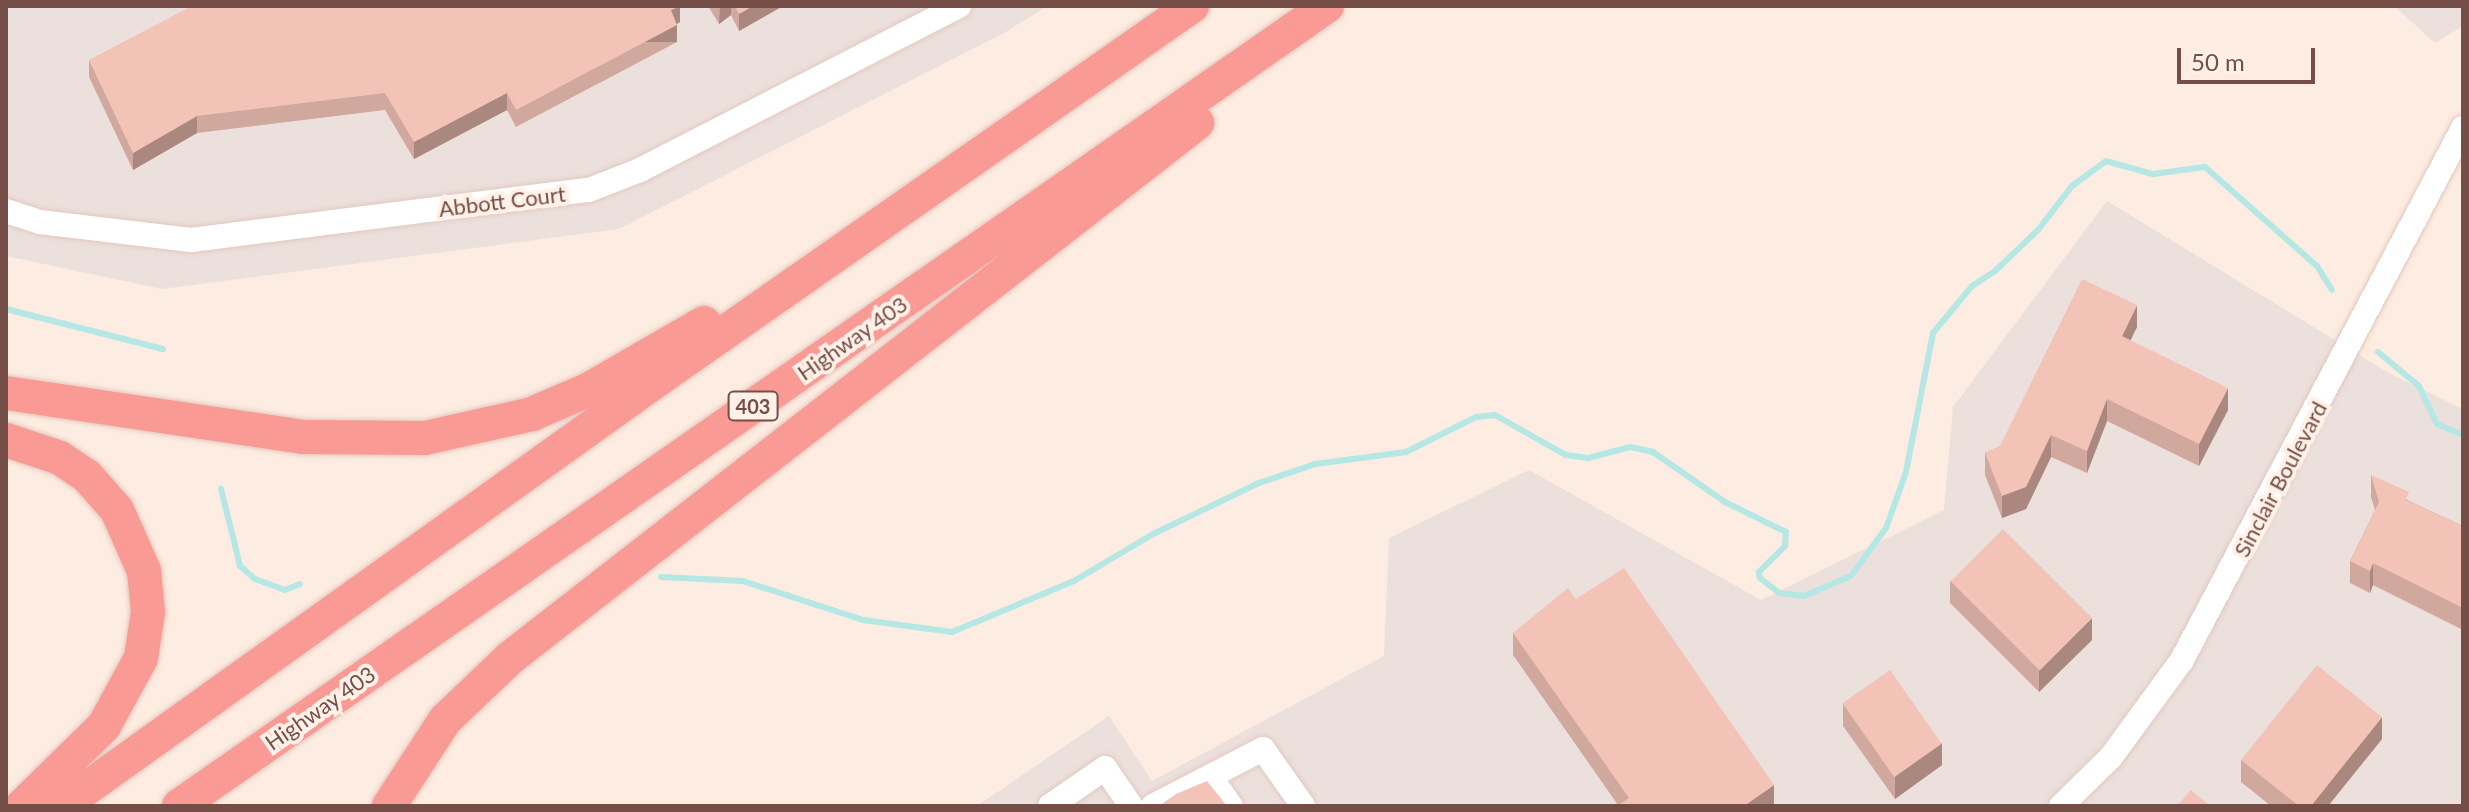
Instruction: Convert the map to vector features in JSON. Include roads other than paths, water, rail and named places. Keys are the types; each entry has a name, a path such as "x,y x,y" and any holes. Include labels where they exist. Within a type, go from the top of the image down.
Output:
{"highway":[{"path":"62,806 657,380 1047,111 1192,6"},
{"name":"Highway 403","path":"191,800 1327,6"},
{"path":"389,806 445,720 510,658 1348,6"},
{"path":"6,393 148,417 361,442 481,428 588,390 763,289 1003,126 1047,111"},
{"path":"6,440 60,458 87,476 117,510 144,571 148,612 141,658 112,712 71,763 22,806"}],"street":[{"name":"Abbott Court","path":"6,211 40,222 191,240 589,190 640,170 959,6"},
{"name":"Sinclair Boulevard","path":"2061,806 2111,757 2182,660 2463,128"},
{"path":"1153,806 1212,779 1263,749 1303,806"},
{"path":"1050,806 1105,768 1131,806"},
{"path":"1212,779 1231,806"}],"waterway":[{"path":"661,577 743,581 863,620 952,632 1074,581 1153,534 1259,483 1315,464 1406,452 1476,417 1495,415 1566,455 1588,458 1630,447 1653,452 1725,502 1786,532 1785,546 1759,572 1760,578 1779,593 1804,596 1851,576 1886,528 1906,472 1933,333 1972,286 1995,271 2038,230 2072,186 2106,161 2153,174 2205,167 2317,266 2332,290"},
{"path":"6,309 163,349"},
{"path":"2378,352 2419,386 2437,424 2463,435"},
{"path":"221,489 240,566 255,579 285,590 300,584"}]}
